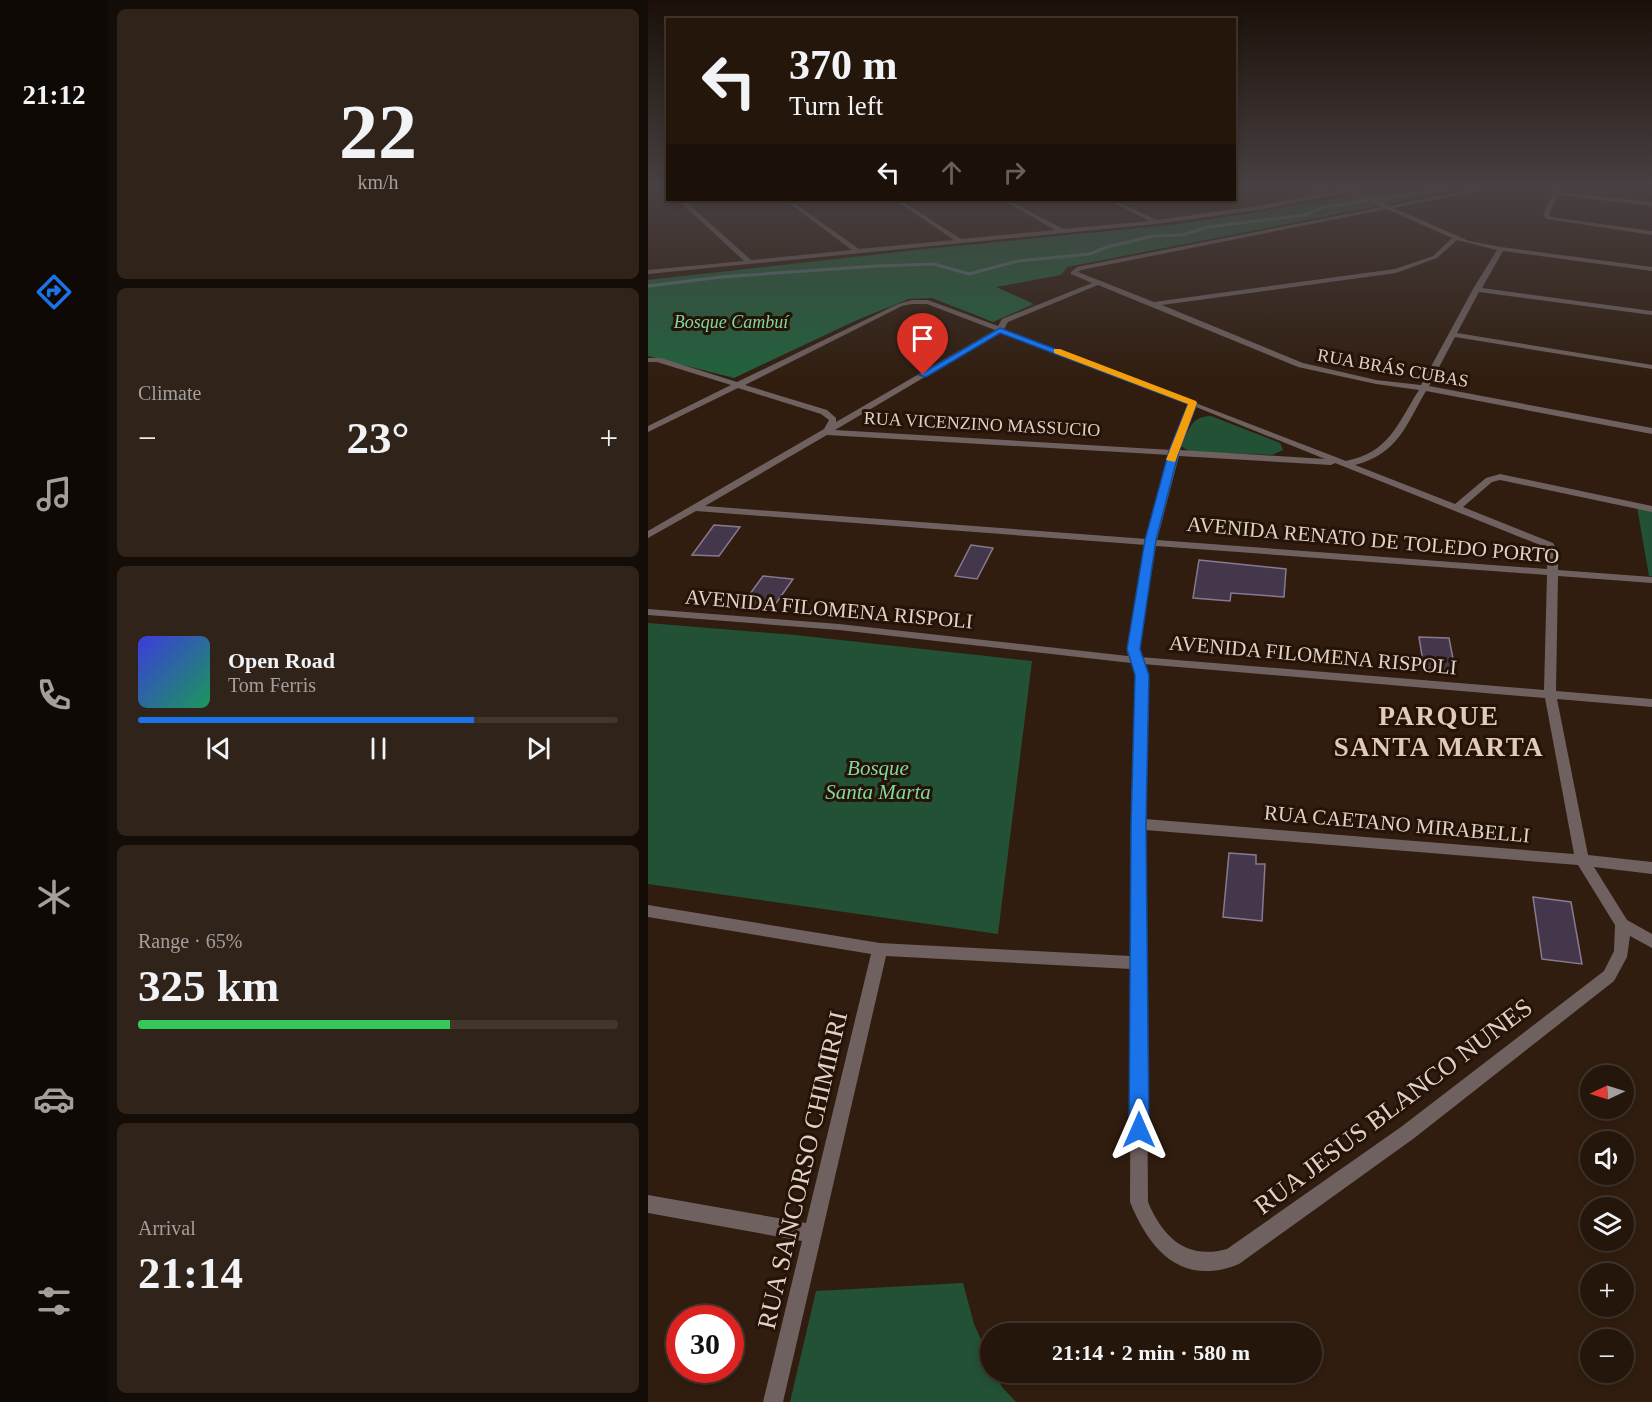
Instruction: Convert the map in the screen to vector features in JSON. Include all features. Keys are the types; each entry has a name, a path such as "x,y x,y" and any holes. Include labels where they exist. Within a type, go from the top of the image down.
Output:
{"street":[{"path":"736,250 748,261"},
{"path":"648,272 852,250"},
{"name":"RUA BRÁS CUBAS","path":"1168,250 1079,268 1073,273 1301,365 1376,382 1425,388 1652,432"},
{"path":"1154,304 1396,271 1435,257 1442,250"},
{"path":"1344,463 1363,462 1392,441 1425,388 1455,335 1476,289 1500,250"},
{"path":"1512,250 1652,269"},
{"path":"648,535 1000,330 1005,321 1022,312 1098,283"},
{"path":"1476,289 1652,313"},
{"path":"648,429 900,305 912,302 933,304 1193,403 1550,545 1553,552 1550,694 1582,860 1623,924 1652,942"},
{"path":"1455,335 1652,367"},
{"name":"RUA VICENZINO MASSUCIO","path":"648,360 658,360 824,412 833,420 827,432 1174,451 1344,463"},
{"path":"648,911 880,950 1139,963 1138,824 1142,675 1133,649 1151,540 1174,451 1193,403"},
{"path":"1457,507 1488,480 1500,477 1652,509"},
{"name":"AVENIDA RENATO DE TOLEDO PORTO","path":"695,508 1151,540 1652,580"},
{"name":"AVENIDA FILOMENA RISPOLI","path":"648,612 839,627 1135,660 1652,703"},
{"name":"RUA CAETANO MIRABELLI","path":"1138,824 1582,860 1652,868"},
{"name":"RUA JESUS BLANCO NUNES","path":"1139,963 1139,1202 1153,1232 1176,1253 1191,1261 1207,1264 1232,1257 1407,1133 1610,976 1619,963 1624,948 1623,924"},
{"name":"RUA SANCORSO CHIMIRRI","path":"773,1402 880,950"},
{"path":"648,1204 813,1233"}],"green space":[{"name":"Bosque Cambuí","path":"912,250 1152,250 1067,267 1061,275 996,287 1034,304 993,322 932,298 909,299 857,320 734,378 648,356 648,280"},
{"path":"1211,416 1280,443 1283,450 1272,455 1190,452 1181,446 1195,421"},
{"path":"1637,507 1652,511 1652,576 1649,576"},
{"name":"Bosque Santa Marta","path":"648,623 795,635 1032,661 998,934 648,884"},
{"path":"963,1283 980,1338 980,1383 1000,1383 1016,1402 790,1402 816,1291"}],"building":[{"path":"714,525 740,527 719,556 692,555"},
{"path":"971,545 993,548 977,579 955,576"},
{"path":"1199,560 1286,569 1284,597 1231,593 1230,601 1193,598"},
{"path":"763,576 793,579 770,612 739,609"},
{"path":"1419,637 1449,638 1455,669 1424,668"},
{"path":"1229,853 1256,855 1256,864 1265,864 1262,921 1223,917"},
{"path":"1533,897 1571,902 1582,964 1542,959"}],"waterway":[{"path":"648,286 721,277 877,266 934,264 969,274 1018,261 1090,254 1099,250"}],"slow traffic":[{"path":"1057,351 1193,403 1171,460"}],"district":[{"name":"PARQUE SANTA MARTA","path":"1439,732"}],"route":[{"path":"923,375 1000,330 1193,403 1174,451 1148,551 1133,649 1142,675 1138,824 1139,1130"}]}
